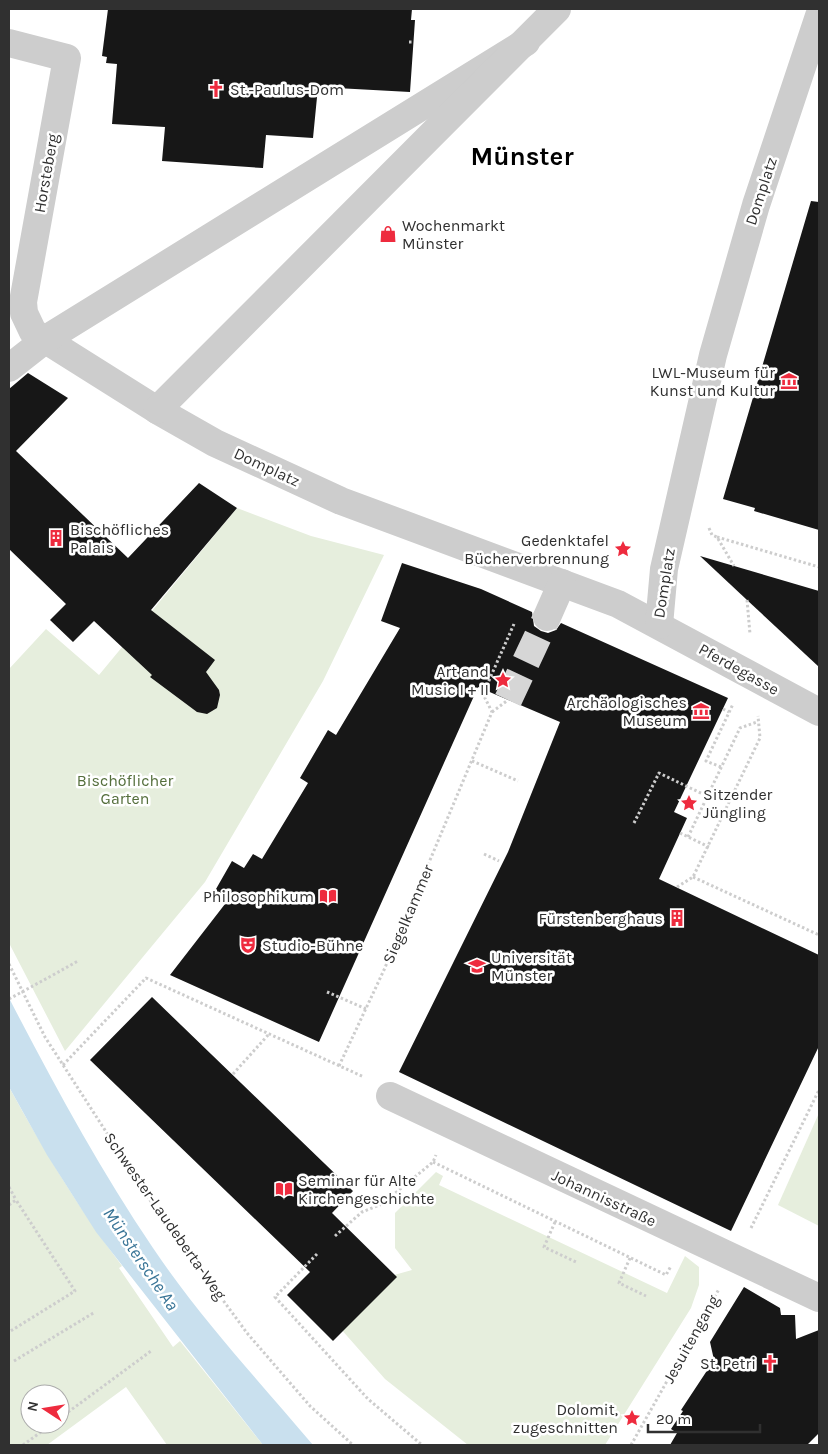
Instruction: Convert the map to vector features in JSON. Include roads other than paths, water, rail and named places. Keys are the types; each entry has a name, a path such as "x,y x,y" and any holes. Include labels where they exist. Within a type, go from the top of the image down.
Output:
{"street":[{"path":"156,410 558,9"},
{"name":"Domplatz","path":"46,339 156,410 215,443 316,491 618,604 659,625 664,569 713,355 756,205 819,16"},
{"path":"9,368 46,339 526,42"},
{"name":"Horsteberg","path":"9,43 67,58 22,302 24,313 34,332 46,339"},
{"path":"547,617 562,583"},
{"name":"Pferdegasse","path":"659,625 762,683 819,712"},
{"name":"Johannisstraße","path":"380,1088 450,1126 819,1298"}],"water":[{"name":"Münstersche Aa","path":"9,998 77,1125 153,1248 210,1324 313,1445 263,1445 96,1232 47,1155 9,1087"}],"tunnel":[{"path":"508,700 547,617"}],"place":[{"name":"St.-Paulus-Dom","path":"216,89"},
{"name":"Wochenmarkt Münster","path":"388,234"},
{"name":"LWL-Museum für Kunst und Kultur","path":"789,381"},
{"name":"Bischöfliches Palais","path":"56,538"},
{"name":"Gedenktafel Bücherverbrennung","path":"623,549"},
{"name":"Art and Music I + II","path":"503,680"},
{"name":"Archäologisches Museum","path":"701,711"},
{"name":"Sitzender Jüngling","path":"689,803"},
{"name":"Philosophikum","path":"328,896"},
{"name":"Fürstenberghaus","path":"677,918"},
{"name":"Studio-Bühne","path":"248,945"},
{"name":"Universität Münster","path":"477,966"},
{"name":"Seminar für Alte Kirchengeschichte","path":"284,1189"},
{"name":"St. Petri","path":"770,1363"},
{"name":"Dolomit, zugeschnitten","path":"632,1418"}],"district":[{"name":"Münster","path":"522,156"}],"park label":[{"name":"Bischöflicher Garten","path":"125,789"}]}
